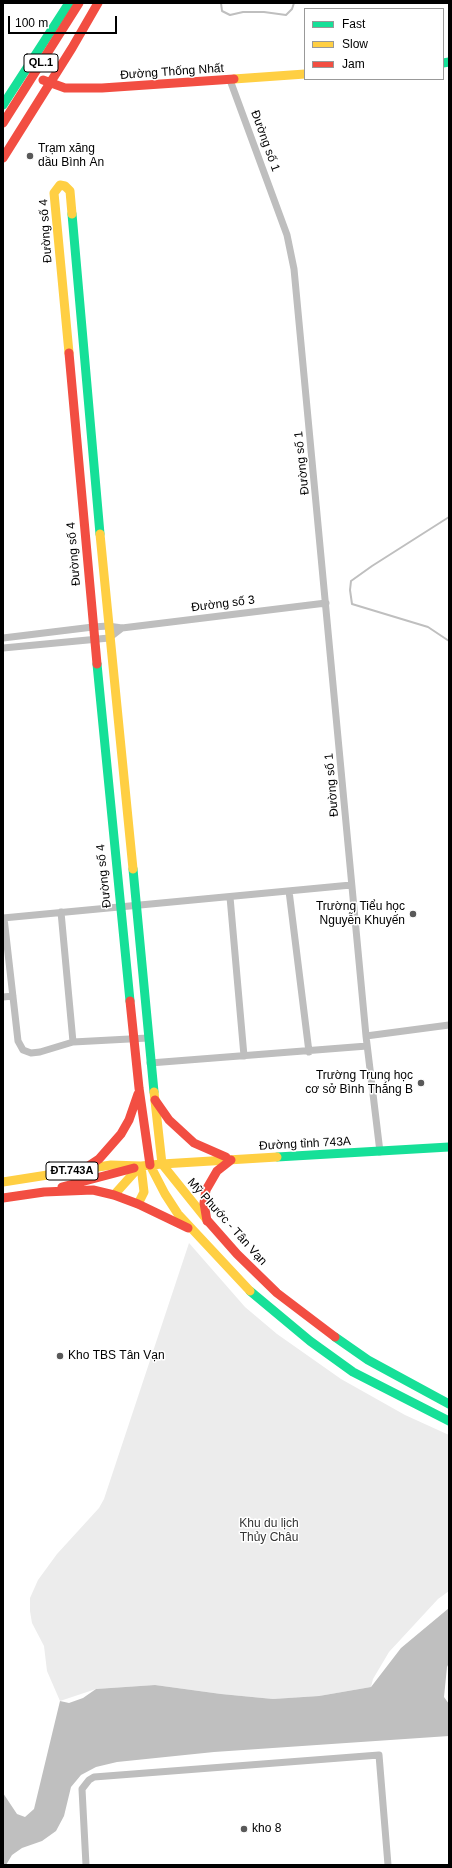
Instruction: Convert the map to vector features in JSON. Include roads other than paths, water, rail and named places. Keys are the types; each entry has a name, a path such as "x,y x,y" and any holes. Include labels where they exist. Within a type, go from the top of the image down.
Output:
{"main road":[{"name":"QL.1","path":"3,105 69,3"},
{"name":"QL.1","path":"3,123 79,3"},
{"name":"QL.1","path":"3,158 90,3"},
{"name":"QL.1","path":"3,144 46,82 72,48 98,3"},
{"name":"Đường Thống Nhất","path":"46,82 65,88 102,88 304,74"},
{"name":"Đường số 4","path":"138,1204 144,1192 145,1165 139,1088 94,640 54,193 60,185 65,186 70,192 109,638 136,905 150,1063 162,1164"},
{"path":"84,1169 99,1159 121,1134 132,1113 139,1088"},
{"path":"154,1099 169,1120 194,1143 212,1153 232,1159"},
{"name":"Đường tỉnh 743A","path":"162,1164 449,1147"},
{"path":"207,1221 204,1204 206,1190 217,1171 232,1159"},
{"path":"114,1195 145,1165 162,1164"},
{"name":"Mỹ Phước - Tân Vạn","path":"162,1164 207,1221 237,1254 277,1292 320,1327 348,1347 421,1390 449,1404"},
{"name":"ĐT.743A","path":"3,1182 111,1165 145,1165"},
{"path":"145,1165 171,1204 192,1230 254,1296 310,1341 353,1372 449,1421"},
{"name":"ĐT.743A","path":"3,1198 44,1192 76,1183 93,1182 122,1177 145,1165"},
{"path":"44,1192 93,1190 114,1195 138,1204 192,1230"},
{"path":"338,1362 348,1347"}],"street":[{"name":"Đường số 1","path":"230,80 289,242 294,269 366,1036 380,1152"},
{"name":"Đường số 3","path":"3,638 93,627 108,626 122,628 326,603"},
{"path":"3,648 109,638 122,628"},
{"path":"148,1038 73,1042 40,1052 31,1053 23,1050 18,1041 4,918 352,885"},
{"path":"289,891 309,1052"},
{"path":"230,896 244,1056"},
{"path":"61,912 73,1042"},
{"path":"3,997 13,996"},
{"path":"366,1036 449,1025"},
{"path":"150,1063 309,1052 367,1046"},
{"path":"86,1865 82,1789 89,1780 94,1777 379,1755 388,1865"}],"waterway":[{"path":"221,3 222,11 230,15 243,12 264,12 286,15 292,9 294,3"},
{"path":"449,517 351,581 350,590 352,604 428,627 449,641"}],"place":[{"name":"Trạm xăng dầu Bình An","path":"30,156"},
{"name":"Trường Tiểu học Nguyễn Khuyến","path":"413,914"},
{"name":"Trường Trung học cơ sở Bình Thắng B","path":"421,1083"},
{"name":"Kho TBS Tân Vạn","path":"60,1356"},
{"name":"kho 8","path":"244,1829"}],"park label":[{"name":"Khu du lịch Thủy Châu","path":"269,1531"}]}
